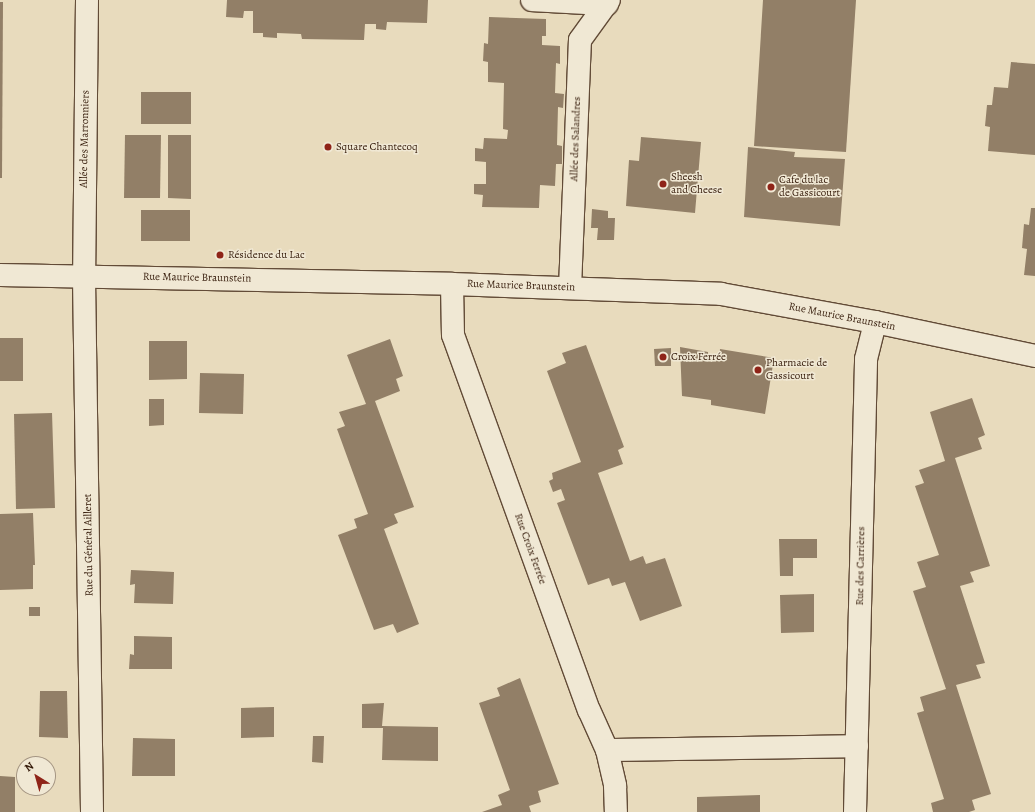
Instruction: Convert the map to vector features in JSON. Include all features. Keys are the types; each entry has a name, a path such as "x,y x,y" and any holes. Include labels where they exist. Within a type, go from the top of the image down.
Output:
{"street":[{"name":"Allée des Marronniers","path":"84,278 87,0"},
{"path":"532,0 608,2"},
{"name":"Allée des Salandres","path":"570,288 580,40 608,2"},
{"name":"Rue Maurice Braunstein","path":"0,275 84,278 452,284 721,294 875,322 1035,356"},
{"name":"Rue du Général Ailleret","path":"84,278 92,812"},
{"name":"Rue Croix Ferrée","path":"452,284 453,335 589,710 607,750 615,786 616,812"},
{"name":"Rue des Carrières","path":"855,812 866,359 875,322"},
{"path":"607,750 857,746"}],"building":[{"path":"227,0 428,0 427,23 387,22 386,30 376,29 376,24 365,24 364,40 302,39 301,34 277,33 277,38 263,37 263,33 253,33 253,11 244,11 243,18 226,17"},
{"path":"763,0 856,0 846,152 754,146"},
{"path":"0,2 3,2 2,178 0,178"},
{"path":"489,17 546,19 546,36 542,36 542,45 560,46 560,64 556,63 555,93 564,94 563,108 558,107 557,145 562,146 562,164 556,164 555,186 540,185 539,208 482,207 483,195 474,194 474,184 486,184 486,162 475,161 475,148 483,149 484,138 507,139 508,130 503,129 504,83 488,82 488,62 483,61 484,43 488,44"},
{"path":"1011,62 1035,64 1035,155 988,151 990,127 985,126 987,105 992,105 994,87 1008,88"},
{"path":"141,92 191,92 191,124 141,124"},
{"path":"125,135 161,135 160,198 124,198"},
{"path":"168,135 191,135 191,199 168,198"},
{"name":"Sheesh and Cheese","path":"641,137 701,142 695,213 626,206 629,160 639,161"},
{"path":"748,147 795,152 794,157 845,159 840,226 744,217"},
{"path":"1031,208 1035,208 1035,276 1024,275 1027,249 1022,248 1024,224 1029,225"},
{"path":"592,209 608,211 608,218 615,218 614,240 597,240 598,228 591,228"},
{"path":"141,210 190,210 190,241 141,241"},
{"path":"0,338 23,338 23,381 0,381"},
{"path":"390,339 403,376 396,379 400,391 375,401 414,507 394,514 398,523 384,529 419,624 397,633 393,624 374,630 338,535 357,528 354,519 368,514 337,429 345,426 339,412 366,404 347,355"},
{"path":"149,341 187,341 187,379 149,380"},
{"path":"586,345 624,447 618,450 623,464 598,473 630,561 643,556 646,564 665,558 682,606 640,621 625,582 612,586 609,578 588,585 557,503 565,500 561,489 553,492 549,481 553,479 552,473 581,462 547,371 566,363 562,353"},
{"path":"680,347 708,352 708,356 719,358 720,349 774,358 765,414 711,405 711,400 682,396"},
{"name":"Croix Ferrée","path":"671,348 671,366 655,366 654,349"},
{"path":"200,373 244,374 243,414 199,413"},
{"path":"972,398 985,435 978,438 982,449 955,458 990,566 970,572 974,582 960,586 985,663 976,665 981,678 956,685 991,794 972,800 975,810 969,812 933,812 931,803 944,799 917,713 924,711 920,697 946,689 913,591 926,587 917,562 939,555 915,486 924,483 919,470 945,461 930,412"},
{"path":"149,399 164,399 164,425 149,426"},
{"path":"52,413 55,508 16,509 14,414"},
{"path":"33,513 35,565 33,565 33,589 0,590 0,514"},
{"path":"779,539 817,539 817,558 793,558 793,576 780,576"},
{"path":"131,570 174,572 173,604 134,603 135,584 130,585"},
{"path":"814,594 814,632 781,633 780,595"},
{"path":"29,607 40,607 40,616 29,616"},
{"path":"134,636 172,637 172,669 129,669 130,654 134,655"},
{"path":"520,678 559,784 538,791 541,802 529,806 531,812 482,812 502,805 498,795 510,790 479,703 500,696 497,688"},
{"path":"40,691 67,691 68,738 39,737"},
{"path":"384,703 382,726 438,727 438,761 382,760 383,728 362,728 362,704"},
{"path":"274,707 274,737 241,738 241,708"},
{"path":"313,736 324,736 323,763 312,762"},
{"path":"133,738 175,739 175,776 132,776"},
{"path":"0,776 15,777 15,812 0,812"},
{"path":"760,795 760,812 697,812 697,797"}],"place":[{"name":"Square Chantecoq","path":"328,147"},
{"name":"Sheesh and Cheese","path":"663,184"},
{"name":"Cafe du lac de Gassicourt","path":"771,187"},
{"name":"Résidence du Lac","path":"220,255"},
{"name":"Croix Ferrée","path":"663,357"},
{"name":"Pharmacie de Gassicourt","path":"758,370"}]}
